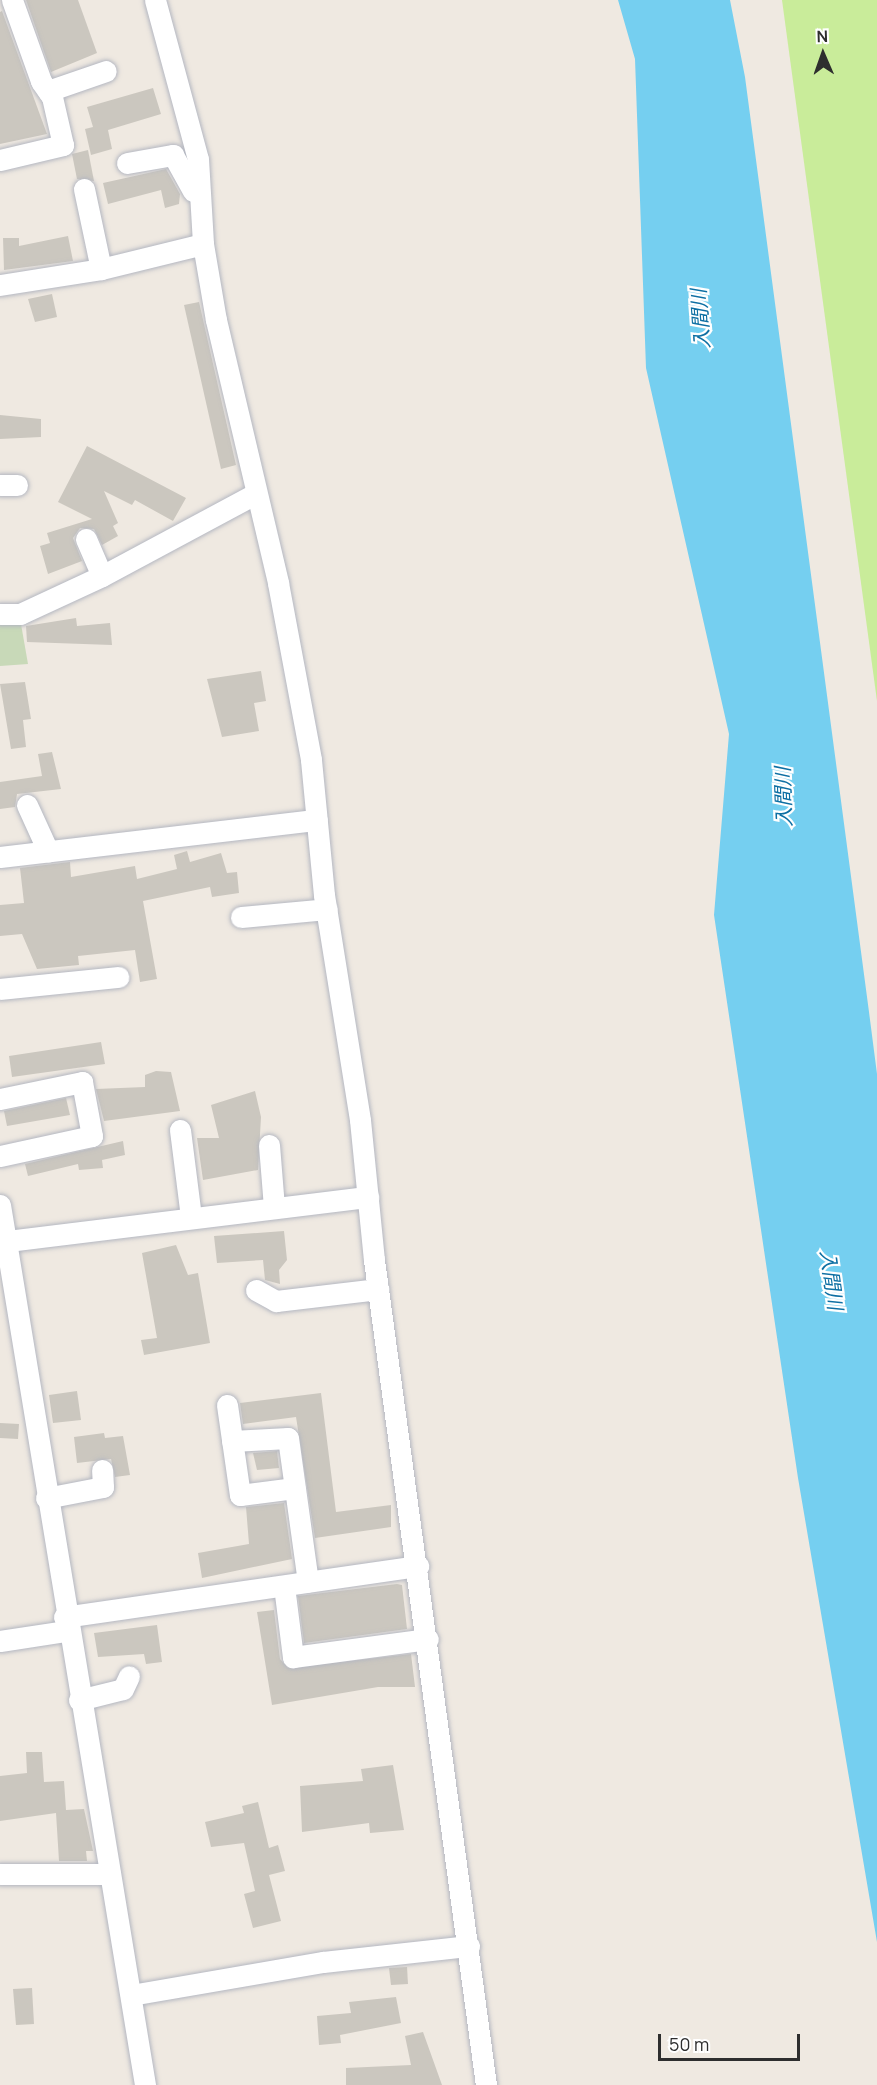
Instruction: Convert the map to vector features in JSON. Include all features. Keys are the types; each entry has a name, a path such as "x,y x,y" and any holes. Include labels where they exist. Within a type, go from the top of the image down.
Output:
{"street":[{"path":"0,160 63,145 48,91 12,0"},
{"path":"155,0 198,159 203,244 255,494 278,583 317,820 327,909 428,1639 486,2085"},
{"path":"48,91 106,71"},
{"path":"127,163 173,155 199,198"},
{"path":"84,189 101,269"},
{"path":"0,285 101,269 203,244"},
{"path":"0,614 20,614 102,576 255,494"},
{"path":"86,539 102,576"},
{"path":"27,805 48,851"},
{"path":"0,857 317,820"},
{"path":"241,917 327,909"},
{"path":"0,989 118,977"},
{"path":"0,1099 82,1082 92,1136 0,1156"},
{"path":"180,1130 191,1217"},
{"path":"269,1145 274,1207"},
{"path":"8,1241 368,1197"},
{"path":"0,1205 8,1241 65,1624 145,2085"},
{"path":"256,1290 276,1301 378,1289"},
{"path":"227,1405 240,1495 295,1488"},
{"path":"232,1441 288,1438 308,1582"},
{"path":"46,1498 103,1487 102,1470"},
{"path":"0,1641 65,1624 308,1582 418,1566"},
{"path":"284,1586 292,1657 428,1639"},
{"path":"79,1700 123,1689 129,1676"},
{"path":"0,1874 110,1874"},
{"path":"131,1995 323,1962 469,1946"}],"green space":[{"path":"782,0 877,0 877,701"},
{"path":"21,624 28,664 0,666 0,625"}],"water":[{"name":"入間川","path":"618,0 730,0 745,77 877,1074 877,1942 798,1478 714,915 729,734 646,368 635,59"}],"building":[{"path":"26,0 78,0 97,53 51,72"},
{"path":"2,11 47,134 0,144 0,12"},
{"path":"153,88 161,114 108,130 112,149 91,155 85,129 93,127 87,107"},
{"path":"88,150 94,181 77,179 72,154"},
{"path":"166,169 180,194 179,204 165,208 161,190 108,204 103,183"},
{"path":"68,236 73,261 4,270 3,238 19,238 19,246"},
{"path":"52,294 57,317 35,322 28,299"},
{"path":"199,302 236,465 221,469 184,305"},
{"path":"0,415 41,419 41,437 0,439"},
{"path":"87,446 186,498 173,521 135,500 132,505 104,491 118,523 113,526 118,536 102,545 94,529 80,528 73,538 82,561 48,574 40,546 50,543 47,533 92,519 58,502"},
{"path":"76,618 77,626 110,623 112,645 27,642 26,626"},
{"path":"261,671 266,701 254,703 259,731 222,737 207,679"},
{"path":"25,682 31,719 23,720 26,747 11,749 0,684"},
{"path":"52,752 61,789 17,794 15,807 0,809 0,782 42,776 38,754"},
{"path":"187,851 190,862 221,853 227,873 237,872 239,893 212,897 210,887 143,901 157,979 140,982 135,950 78,956 79,965 37,969 22,934 0,936 0,905 24,903 20,868 70,862 71,877 135,866 137,879 177,869 174,855"},
{"path":"101,1042 105,1064 12,1077 9,1056"},
{"path":"156,1071 171,1072 180,1111 104,1121 96,1089 145,1087 145,1075"},
{"path":"255,1091 261,1117 258,1170 203,1180 197,1138 219,1138 211,1105"},
{"path":"66,1098 70,1115 7,1126 4,1111"},
{"path":"123,1141 125,1155 102,1160 103,1168 79,1170 78,1164 28,1176 25,1164"},
{"path":"284,1231 287,1260 279,1270 280,1284 265,1280 263,1260 217,1263 214,1236"},
{"path":"176,1245 188,1275 198,1273 210,1343 144,1355 141,1340 157,1338 142,1253"},
{"path":"77,1391 81,1420 53,1423 49,1395"},
{"path":"321,1393 336,1512 391,1505 391,1527 315,1538 296,1417 243,1424 240,1403"},
{"path":"0,1423 19,1424 18,1439 0,1438"},
{"path":"104,1433 105,1438 123,1436 130,1475 115,1477 111,1459 77,1463 74,1437"},
{"path":"277,1451 279,1468 257,1470 253,1453"},
{"path":"284,1503 292,1559 202,1578 198,1553 249,1544 246,1507"},
{"path":"402,1585 407,1629 304,1643 298,1596"},
{"path":"274,1610 280,1659 288,1668 411,1654 415,1687 378,1687 272,1705 257,1612"},
{"path":"157,1625 162,1662 146,1664 144,1654 98,1657 94,1633"},
{"path":"26,1752 42,1752 44,1782 64,1781 66,1810 84,1809 93,1851 86,1851 87,1861 59,1861 56,1813 0,1821 0,1776 27,1773"},
{"path":"393,1765 404,1830 370,1833 369,1823 302,1832 300,1786 363,1781 361,1769"},
{"path":"258,1802 269,1848 278,1845 285,1871 269,1875 281,1921 253,1928 244,1894 255,1891 244,1843 211,1847 205,1822 244,1813 242,1806"},
{"path":"407,1967 408,1984 391,1985 389,1968"},
{"path":"32,1988 34,2024 16,2025 13,1989"},
{"path":"396,1997 401,2023 340,2035 341,2043 319,2045 317,2016 351,2013 349,2002"},
{"path":"423,2032 442,2085 346,2085 346,2068 411,2065 405,2036"}]}
